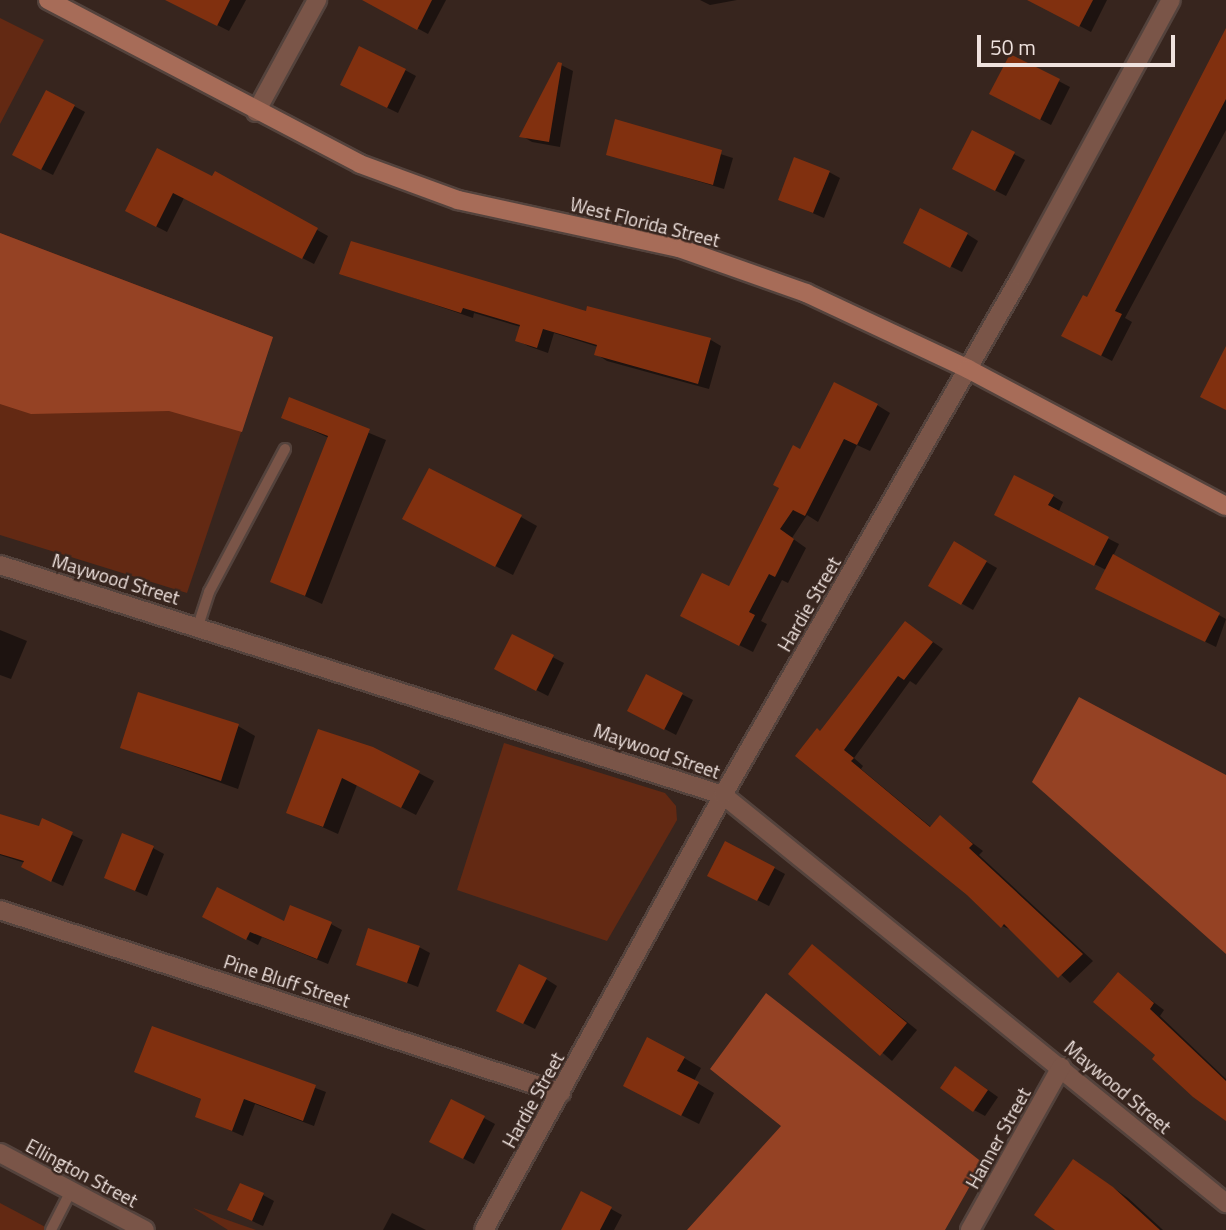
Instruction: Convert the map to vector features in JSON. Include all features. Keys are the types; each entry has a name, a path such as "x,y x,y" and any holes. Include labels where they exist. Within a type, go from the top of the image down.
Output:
{"main road":[{"name":"West Florida Street","path":"48,0 256,112 360,164 447,197 679,248 760,275 855,314 968,369 1226,506"}],"street":[{"path":"256,112 317,0"},
{"name":"Hardie Street","path":"484,1230 723,795 968,369 1171,0"},
{"name":"Maywood Street","path":"0,565 723,795 1226,1203"},
{"name":"Pine Bluff Street","path":"0,910 561,1093"},
{"name":"Hanner Street","path":"970,1230 1061,1067"},
{"name":"Ellington Street","path":"0,1153 145,1230"}],"lane":[{"path":"198,626 209,592 285,449"},
{"path":"51,1230 72,1189"}],"shaded area":[{"path":"0,18 44,40 0,124"},
{"path":"0,233 273,337 187,593 0,535"},
{"path":"0,233 273,337 242,432 169,411 31,414 0,404"},
{"path":"1079,697 1226,775 1226,954 1032,782"},
{"path":"504,743 665,793 676,806 677,820 607,941 457,890"},
{"path":"766,993 983,1163 945,1230 687,1230 781,1126 710,1069"},
{"path":"0,1203 51,1230 0,1230"},
{"path":"193,1208 256,1230 228,1230"}],"building":[{"path":"165,0 230,0 217,26"},
{"path":"362,0 432,0 417,30"},
{"path":"1027,0 1093,0 1079,27"},
{"path":"1226,28 1226,99 1115,311 1122,314 1101,356 1061,336 1083,295 1087,297"},
{"path":"359,46 406,69 387,108 340,85"},
{"path":"1010,54 1060,79 1040,120 989,94"},
{"path":"558,62 562,63 549,142 519,137"},
{"path":"46,90 75,105 41,170 12,155"},
{"path":"615,119 722,150 713,185 606,155"},
{"path":"972,130 1015,152 995,191 952,169"},
{"path":"157,148 212,176 215,171 318,228 302,259 173,193 156,227 125,211"},
{"path":"794,157 830,171 813,213 778,200"},
{"path":"920,208 968,233 950,268 903,243"},
{"path":"351,241 586,311 587,306 711,338 698,384 594,355 597,345 543,329 537,348 515,341 520,325 463,308 461,313 339,274"},
{"path":"1226,346 1226,410 1200,397"},
{"path":"834,382 878,404 857,445 844,439 805,516 793,510 780,529 794,539 775,577 769,574 749,612 755,615 739,646 680,616 702,573 729,586 779,488 773,485 793,445 800,449"},
{"path":"289,397 370,429 305,596 270,582 328,436 281,418"},
{"path":"429,468 522,515 495,567 402,519"},
{"path":"1014,475 1054,495 1048,505 1109,537 1094,566 994,515"},
{"path":"954,541 987,561 961,605 928,586"},
{"path":"1113,554 1220,613 1205,642 1095,589"},
{"path":"905,621 933,642 904,680 898,676 844,750 854,758 851,761 930,827 940,815 973,844 969,848 1083,954 1058,978 1004,924 1001,928 967,895 795,756 817,728 820,731"},
{"path":"512,634 554,655 536,691 494,669"},
{"path":"646,674 683,693 664,730 627,711"},
{"path":"138,692 239,724 221,781 120,748"},
{"path":"318,729 373,747 420,771 401,808 342,778 323,827 286,813"},
{"path":"0,814 39,826 42,818 73,832 51,882 21,867 24,861 0,854"},
{"path":"122,833 154,846 135,891 104,878"},
{"path":"725,841 775,867 757,901 707,876"},
{"path":"217,887 284,921 290,905 332,922 317,959 250,932 246,940 202,917"},
{"path":"368,928 420,946 407,983 356,965"},
{"path":"812,944 907,1023 880,1056 788,974"},
{"path":"519,964 547,978 523,1024 496,1011"},
{"path":"1118,972 1154,1003 1150,1009 1226,1081 1226,1121 1193,1097 1152,1059 1155,1055 1093,1002"},
{"path":"152,1026 316,1085 303,1121 244,1099 232,1131 195,1117 201,1099 134,1072"},
{"path":"647,1037 685,1057 677,1071 699,1082 681,1116 623,1086"},
{"path":"955,1066 988,1090 973,1112 940,1088"},
{"path":"451,1099 485,1116 463,1159 429,1142"},
{"path":"1073,1159 1113,1187 1160,1230 1055,1230 1034,1215"},
{"path":"240,1183 264,1193 252,1221 227,1210"},
{"path":"581,1191 612,1207 600,1230 561,1230"}]}
